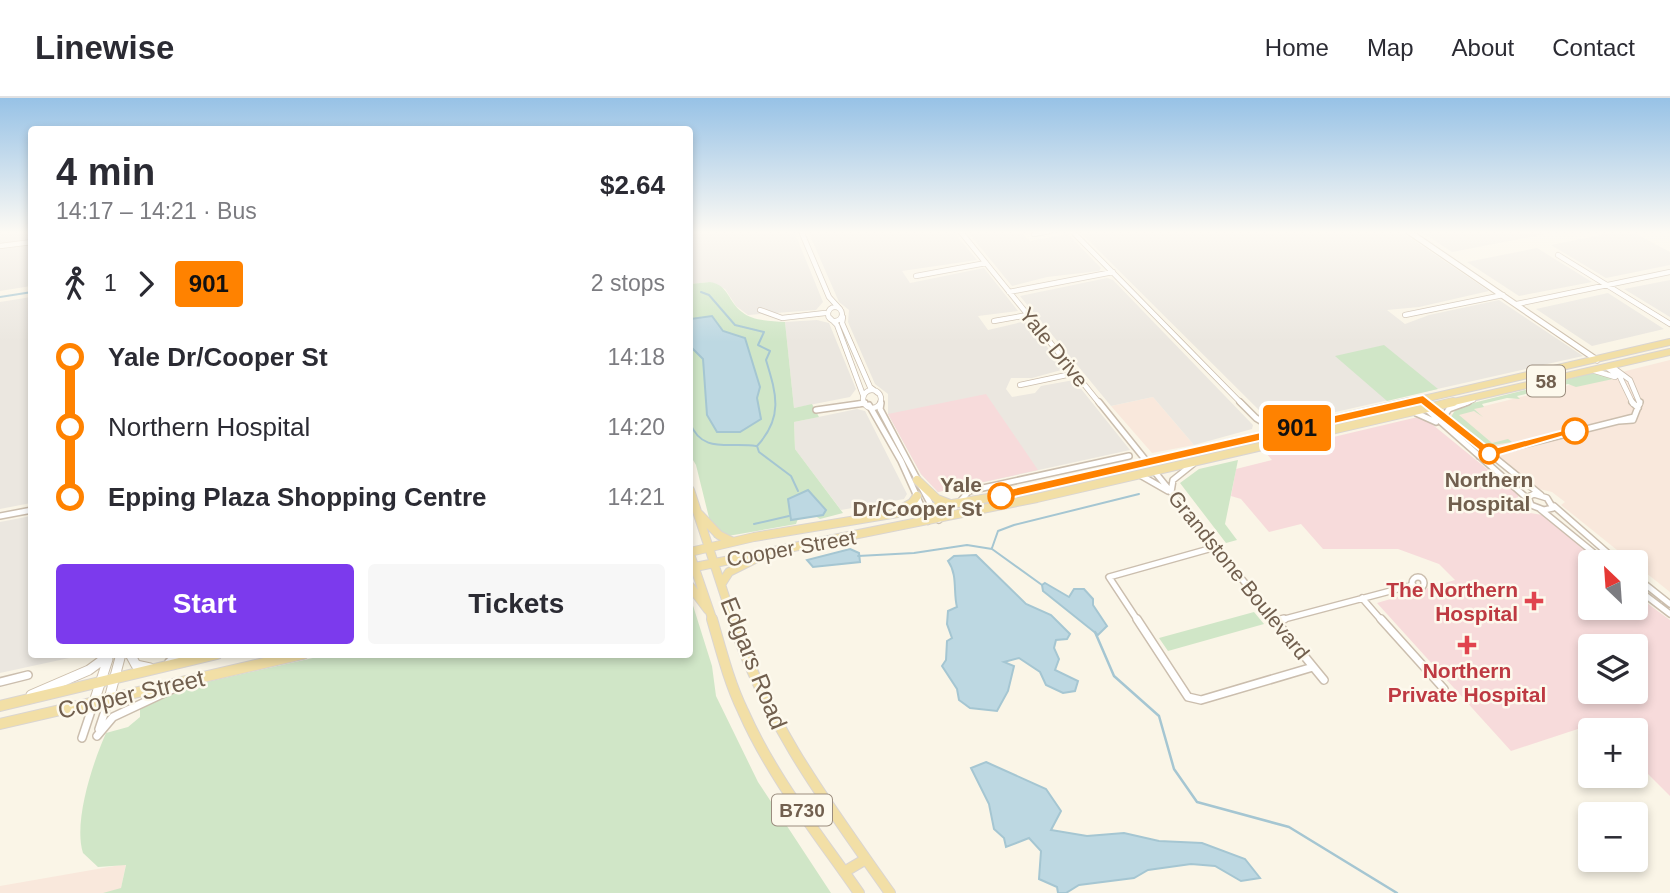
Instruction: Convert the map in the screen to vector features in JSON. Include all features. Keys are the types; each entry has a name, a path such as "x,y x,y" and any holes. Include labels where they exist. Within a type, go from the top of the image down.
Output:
{"main road":[{"name":"Cooper Street","path":"693,567 934,521 1139,475 1591,370 1604,363 1670,342"},
{"name":"Cooper Street","path":"693,552 734,542 1015,493 1420,400 1670,352"},
{"path":"1420,400 1428,407"},
{"path":"1263,437 1282,442"},
{"path":"1148,463 1154,471"},
{"path":"917,480 937,499 955,504"},
{"path":"882,516 912,503 917,496"},
{"name":"Edgars Road","path":"693,501 750,665 775,724 890,893"},
{"path":"696,512 719,535 734,542"},
{"path":"722,583 729,572 769,552"},
{"name":"Edgars Road","path":"693,569 712,615 729,679 748,724 770,763 859,893"},
{"path":"693,590 712,615"},
{"name":"Cooper Street","path":"4,705 200,658"},
{"name":"Cooper Street","path":"0,724 286,658"},
{"path":"844,872 866,859"}],"street":[{"path":"817,268 829,297 845,313 842,323 867,380 883,398 880,409 917,480 934,521"},
{"path":"916,276 959,268"},
{"name":"Yale Drive","path":"990,268 1148,463"},
{"path":"1109,268 1256,418 1268,427 1283,432"},
{"path":"1463,268 1630,380 1641,405 1633,420 1619,421 1479,456"},
{"path":"1578,268 1670,324"},
{"path":"1009,292 1113,272"},
{"path":"1517,304 1670,272"},
{"path":"1405,315 1503,295"},
{"path":"829,297 827,315 836,325 862,396 917,496 928,509"},
{"path":"827,315 840,309"},
{"path":"760,310 776,317 843,317"},
{"path":"994,321 1028,315"},
{"path":"1604,363 1620,377 1633,404 1638,408"},
{"path":"1591,370 1606,373 1623,384"},
{"path":"1020,385 1076,373"},
{"path":"816,410 878,393"},
{"path":"1444,416 1452,407 1490,393"},
{"path":"842,404 881,403"},
{"path":"1428,407 1444,416 1604,550"},
{"path":"1428,407 1479,456 1590,550"},
{"path":"1409,412 1422,414 1448,428"},
{"path":"1205,450 1259,433 1261,428 1256,418"},
{"name":"Cooper Street","path":"955,504 969,491 1129,456"},
{"path":"1108,460 1121,469"},
{"path":"1139,475 1171,492 1172,480 1195,462"},
{"name":"Cooper Street","path":"1015,493 1055,481 1064,471"},
{"name":"Grandstone Boulevard","path":"1154,471 1324,680"},
{"path":"1528,499 1531,494 1541,495"},
{"path":"1540,509 1548,510 1554,506"},
{"path":"0,516 28,511"},
{"path":"1216,547 1109,577 1188,697 1200,700 1313,667"},
{"path":"1276,621 1412,584"},
{"path":"1648,587 1670,604"},
{"path":"1648,597 1670,614"},
{"path":"1362,598 1444,689"},
{"path":"4,705 89,670 105,658"},
{"path":"82,738 108,658"},
{"path":"120,658 97,736 113,718 198,678"},
{"path":"132,658 136,665 158,668"},
{"name":"Cooper Street","path":"158,668 173,658"},
{"path":"0,682 28,676"}],"shaded area":[{"path":"0,268 28,268 28,286 0,291"},
{"path":"693,268 809,268 823,302 816,310 748,315 736,306 725,289 710,282 693,284"},
{"path":"824,268 922,268 902,271 910,283 984,268 1018,311 978,316 988,330 1026,321 1065,369 1032,378 1011,378 1006,389 1012,397 1035,393 1041,386 1074,380 1130,450 938,492 921,474 888,414 888,394 875,384 848,322 849,310 839,302"},
{"path":"997,268 1101,268 1099,271 1047,277 1012,286"},
{"path":"1116,268 1455,268 1489,291 1419,307 1387,310 1405,324 1429,315 1499,300 1583,356 1278,425 1271,422"},
{"path":"1476,268 1570,268 1592,282 1519,296"},
{"path":"1590,268 1655,268 1606,278"},
{"path":"1107,278 1113,280 1253,425 1252,429 1194,445 1153,397 1111,406 1020,296"},
{"path":"1670,280 1670,317 1624,289"},
{"path":"1608,293 1664,329 1592,346 1536,309"},
{"path":"28,297 28,504 0,509 0,302"},
{"path":"817,320 829,323 856,389 850,397 794,408 785,322"},
{"path":"1670,360 1670,592 1648,575 1648,550 1617,550 1561,505 1565,502 1552,492 1535,488 1448,415"},
{"path":"986,394 1038,470 938,492 921,474 888,414"},
{"path":"1153,397 1194,445 1152,453 1111,406"},
{"path":"857,409 865,411 907,494 904,499 841,510 795,449 794,422"},
{"name":"The Northern Hospital","path":"1422,416 1519,495 1515,503 1530,513 1543,515 1585,550 1578,550 1578,620 1648,620 1648,604 1670,620 1670,796 1648,774 1648,718 1578,718 1578,729 1511,751 1377,603 1455,580 1439,564 1398,549 1323,549 1301,524 1269,532 1241,499 1231,496 1236,469 1272,460 1266,453"},
{"path":"28,517 28,658 69,658 0,673 0,522"},
{"path":"126,864 120,893 0,893 0,886"}],"green space":[{"path":"693,284 716,284 725,290 737,308 746,315 785,322 794,408 812,404 819,417 794,422 795,449 843,513 820,519 802,508 796,524 728,536 724,533 714,538 693,460"},
{"path":"1384,345 1438,389 1387,401 1335,356"},
{"path":"1596,372 1613,379 1576,387 1568,384 1517,396 1520,399 1507,398 1482,404 1484,407 1474,409 1483,417 1474,411 1459,415 1492,443 1508,439 1512,442 1487,446 1451,417 1457,407"},
{"path":"1238,460 1225,524 1237,540 1226,543 1180,483 1199,469"},
{"path":"693,606 712,666 716,696 758,782 831,893 103,893 121,888 126,865 98,867 83,853 81,825 90,776 106,733 128,727 140,717 140,707 189,686 313,658 693,658"},
{"path":"1254,612 1264,624 1168,651 1159,638"}],"water":[{"path":"712,316 723,331 745,338 760,387 757,398 761,419 740,432 717,432 707,415 703,359 693,349 693,319"},
{"path":"808,490 826,510 823,515 791,520 788,499"},
{"path":"850,549 859,553 860,562 813,567 807,560"},
{"path":"976,555 1026,604 1051,615 1070,634 1067,639 1056,640 1054,648 1059,659 1055,670 1078,681 1075,691 1063,693 1046,685 1040,672 1019,658 1004,662 1014,666 1008,691 997,711 970,708 959,700 957,689 942,666 946,660 947,641 952,638 947,624 948,611 957,607 953,572 948,561 954,556"},
{"path":"1045,583 1069,597 1074,589 1084,589 1093,599 1093,605 1107,626 1098,635 1043,591 1042,585"},
{"path":"986,762 1046,789 1061,811 1051,830 1087,836 1124,833 1159,841 1202,843 1245,859 1260,878 1241,881 1215,866 1191,864 1148,870 1134,878 1079,885 1066,893 1058,893 1057,887 1039,879 1041,851 1029,838 1006,847 1004,838 994,829 989,804 971,768"}],"waterway":[{"path":"701,292 709,295 735,325 764,332 758,345 770,351 766,360 773,383 775,405 771,425 757,446 759,452 791,476 798,491"},
{"path":"0,297 28,293"},
{"path":"693,429 709,443 756,446"},
{"path":"992,548 998,531 1014,525 1139,494"},
{"path":"754,524 789,516"},
{"path":"858,556 914,553 967,545 992,549 1042,585"},
{"path":"1095,632 1114,676 1159,716 1174,769 1197,802 1289,827 1397,893"}],"bus line":[{"name":"901","path":"1001,496 1423,399 1489,454 1575,431"}],"place":[{"name":"Northern Hospital","path":"1489,454"},
{"name":"Yale Dr/Cooper St","path":"1001,496"},
{"name":"The Northern Hospital","path":"1534,601"},
{"name":"Northern Private Hospital","path":"1467,645"}]}
